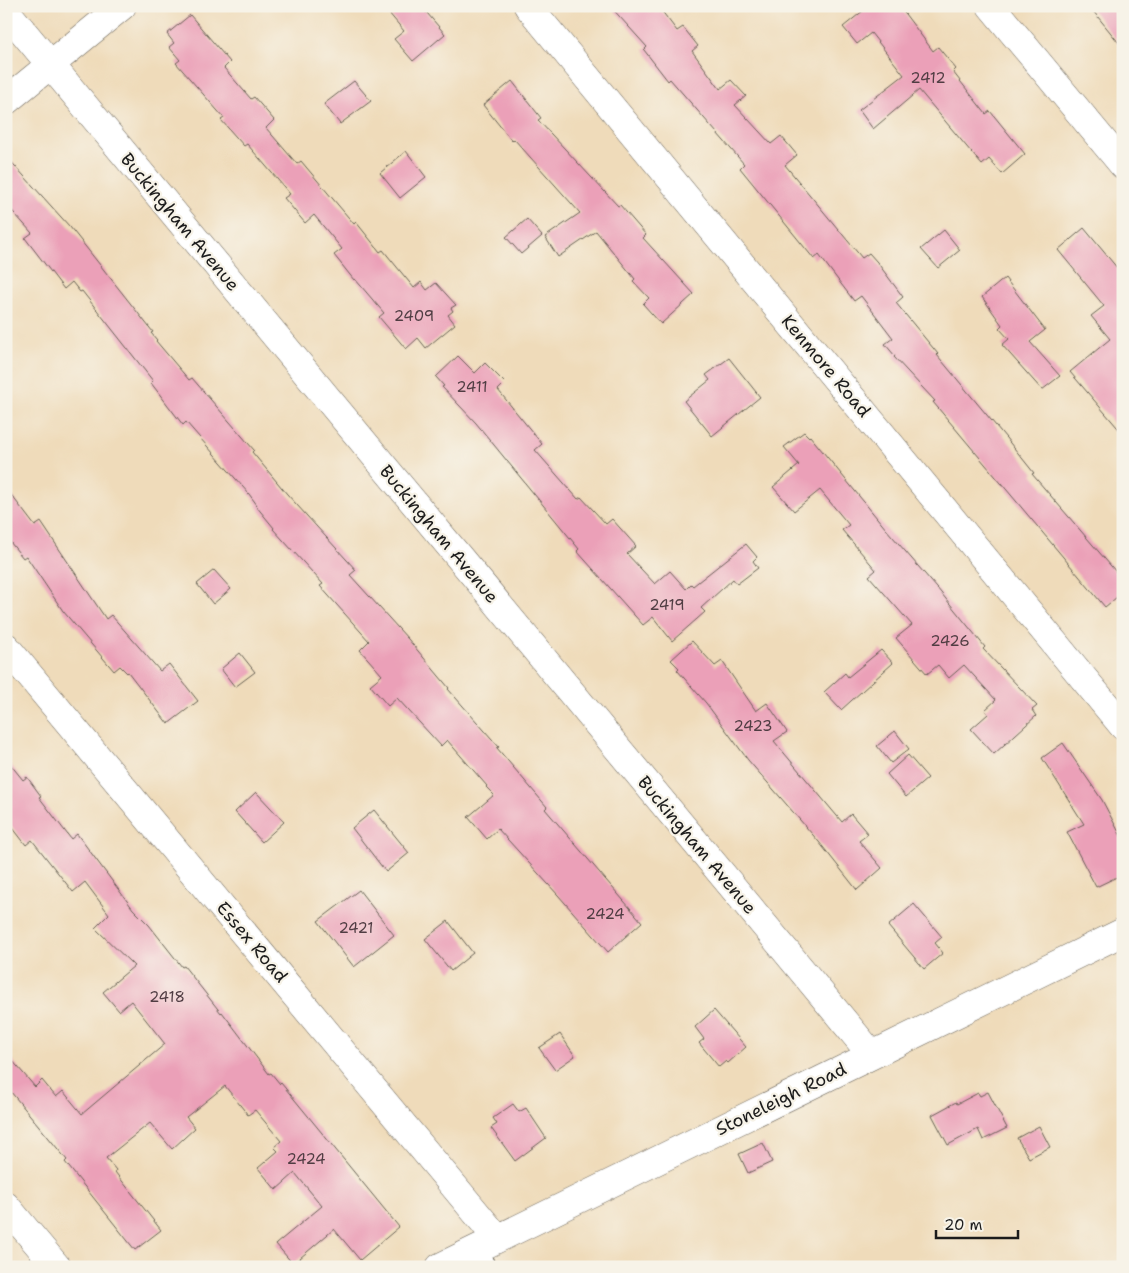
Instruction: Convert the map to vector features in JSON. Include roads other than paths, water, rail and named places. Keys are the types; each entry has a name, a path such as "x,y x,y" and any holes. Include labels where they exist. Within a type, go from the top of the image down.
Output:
{"street":[{"path":"6,101 122,6"},
{"name":"Kenmore Road","path":"528,6 1123,726"},
{"path":"991,6 1123,165"},
{"name":"Buckingham Avenue","path":"6,11 872,1056"},
{"name":"Essex Road","path":"6,646 492,1251"},
{"name":"Stoneleigh Road","path":"440,1267 492,1251 872,1056 1123,932"},
{"path":"6,1206 57,1267"}]}
